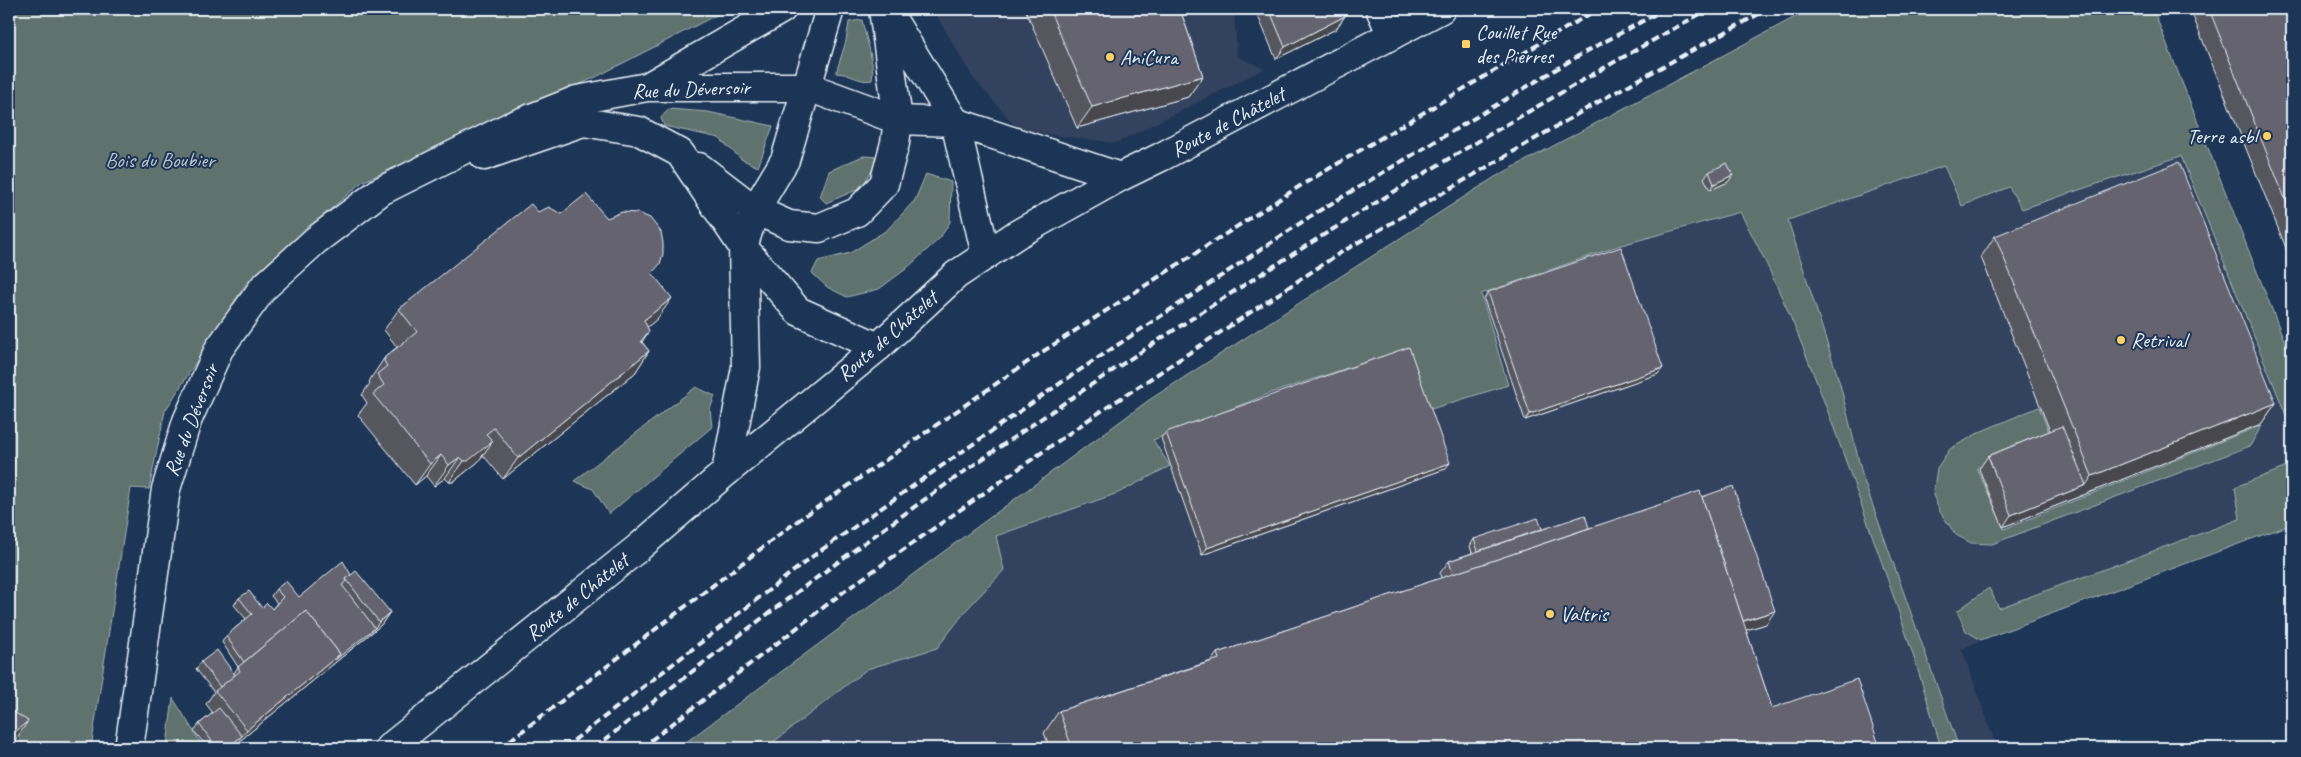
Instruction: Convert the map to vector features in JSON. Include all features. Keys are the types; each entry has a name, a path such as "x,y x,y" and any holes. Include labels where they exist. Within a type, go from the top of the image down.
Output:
{"main road":[{"path":"647,87 782,9"},
{"path":"726,472 746,367 743,247 755,210 785,160 830,9"},
{"path":"680,153 755,210 789,225 819,228 857,212 884,184 898,120 884,9"},
{"path":"884,9 955,122 986,255"},
{"path":"1380,9 1392,35"},
{"name":"Route de Châtelet","path":"389,748 638,548 726,472 878,347 956,275 1016,235 1120,177 1441,9"},
{"name":"Rue du Déversoir","path":"129,748 166,490 186,421 219,349 263,288 316,240 381,191 509,127 551,110 577,100 647,87 808,87 898,120 955,122 1120,177"},
{"name":"Rue du Déversoir","path":"381,191 583,122 639,131 680,153 743,247 798,311 878,347"}],"shaded area":[{"path":"933,9 1234,9 1237,56 1264,69 1116,143 1020,131 973,78"},
{"path":"2181,156 2292,430 2292,465 2235,487 2241,519 1999,608 1989,588 1966,631 1981,640 1962,649 1997,748 1959,748 1863,478 1840,384 1787,220 1944,166 2009,187 2022,208"},
{"path":"1741,212 1767,261 1823,395 1916,660 1941,748 766,748 867,669 937,648 968,608 996,536 1118,493 1170,466 1153,441 1271,393 1408,348 1508,385 1481,294 1618,246"},
{"path":"9,722 26,748 9,748"}],"green space":[{"name":"Bois du Boubier","path":"9,9 728,9 596,77 362,182 247,282 165,411 149,489 131,488 91,748 26,748 9,722"},
{"path":"1810,9 2153,9 2292,360 2292,430 2181,156 2022,209 2009,187 1962,206 1944,166 1788,220 1840,384 1863,478 1959,748 1941,748 1903,624 1820,390 1775,282 1740,212 1618,246 1481,294 1508,385 1428,410 1408,348 1271,393 1153,440 1170,466 1118,493 996,536 1004,570 968,608 937,648 867,669 766,748 678,748 1149,400 1495,177"},
{"path":"862,20 873,73 872,80 867,81 836,73 846,41 849,22"},
{"path":"669,109 708,112 773,126 758,167 741,159 719,138 664,126 661,118"},
{"path":"863,156 880,157 861,188 826,203 820,197 829,171"},
{"path":"926,174 951,182 950,222 940,238 906,269 879,289 847,297 827,287 812,273 818,261 850,253 887,230 915,200"},
{"path":"696,387 715,396 710,409 712,427 609,514 593,489 574,481"},
{"path":"2039,407 2051,437 1977,468 2004,529 2262,425 2250,446 1992,544 1971,543 1956,535 1940,512 1933,495 1937,468 1950,449 1982,431"},
{"path":"2292,465 2292,524 1981,640 1966,631 1957,611 1989,588 1999,608 2240,519 2235,487"},
{"path":"173,698 204,748 170,748 167,745"}],"building":[{"name":"AniCura","path":"1049,9 1180,9 1203,76 1092,107"},
{"path":"1269,9 1347,9 1345,16 1285,47"},
{"name":"Terre asbl","path":"2209,9 2292,9 2292,216"},
{"name":"Retrival","path":"2179,162 2276,403 2092,476 1995,236"},
{"path":"1727,163 1733,175 1714,184 1709,172"},
{"path":"586,194 607,218 622,212 638,213 650,218 661,232 663,254 660,264 652,273 672,298 644,320 649,331 641,341 649,351 518,458 494,428 486,434 493,441 468,461 464,461 460,457 449,465 441,455 430,464 373,394 384,385 377,374 387,366 384,361 385,357 417,332 399,309 531,204 538,212 549,207 561,214"},
{"path":"1621,247 1663,368 1530,414 1488,292"},
{"path":"1409,347 1450,463 1207,548 1166,432"},
{"path":"2062,426 2086,485 2011,515 1988,456"},
{"path":"1733,486 1775,611 1743,621 1702,497"},
{"name":"Valtris","path":"1700,491 1772,708 1857,679 1880,748 1072,748 1059,711 1219,659 1217,653"},
{"path":"1585,515 1589,528 1453,574 1449,561"},
{"path":"1538,518 1542,529 1478,551 1474,539"},
{"path":"343,561 351,575 342,585 375,628 335,660 340,654 306,611 244,662 226,636 252,614 239,598 249,591 262,608 267,603 272,609 283,597 276,589 286,581 299,597"},
{"path":"356,571 390,612 379,622 346,579"},
{"path":"306,611 340,654 247,730 215,691 240,671 238,667"},
{"path":"217,650 235,675 220,687 201,662"},
{"path":"219,708 242,736 227,748 217,748 199,724"},
{"path":"9,709 28,721 9,737"}],"railway":[{"path":"500,748 796,522 1042,352 1300,186 1598,9"},
{"path":"564,748 817,553 1062,382 1317,212 1580,55 1665,9"},
{"path":"595,748 727,645 861,545 1136,355 1277,264 1419,176 1563,91 1709,9"},
{"path":"641,748 846,590 1088,420 1340,253 1605,98 1768,9"}],"place":[{"name":"Couillet Rue des Pierres","path":"1466,44"},
{"name":"AniCura","path":"1110,57"},
{"name":"Terre asbl","path":"2267,136"},
{"name":"Retrival","path":"2121,340"},
{"name":"Valtris","path":"1550,614"}]}
